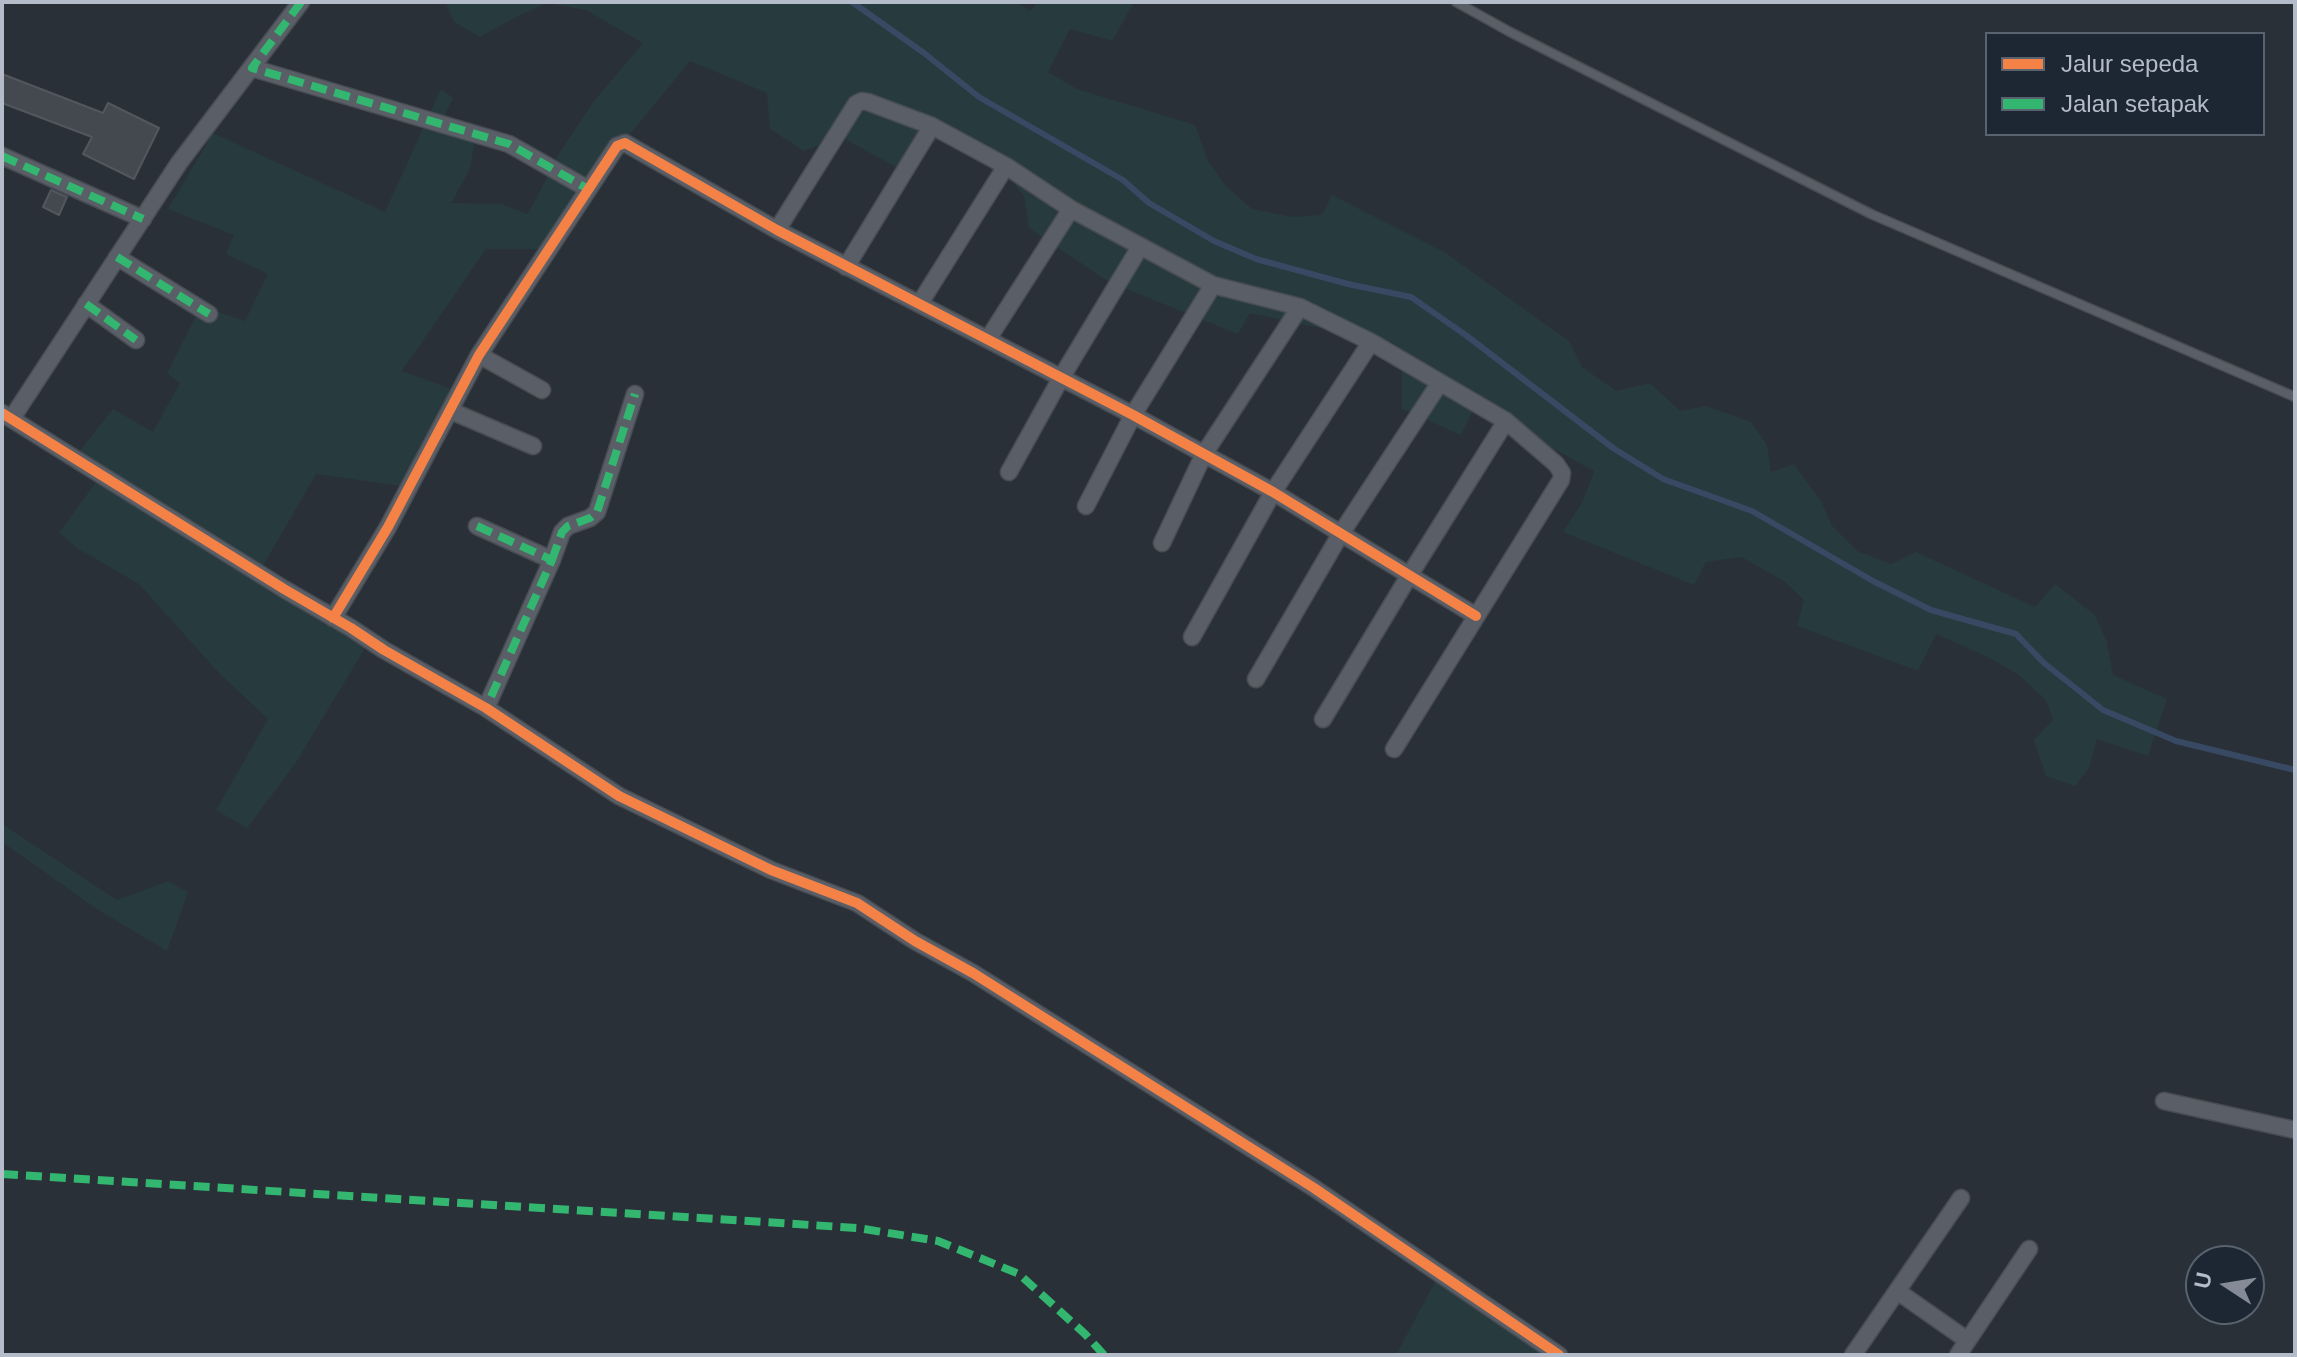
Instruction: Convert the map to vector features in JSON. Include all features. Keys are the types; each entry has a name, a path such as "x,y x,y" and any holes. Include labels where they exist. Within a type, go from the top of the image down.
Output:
{"street":[{"path":"301,2 179,163 7,416 384,650 486,708 619,796 771,870 857,903 915,941 973,973 1314,1188 1559,1355"},
{"path":"252,68 509,144 588,189"},
{"path":"777,230 858,102 868,102 932,126 1006,166 1071,209 1213,285 1300,307 1371,342 1506,421 1556,464 1562,476 1394,749"},
{"path":"846,267 932,126"},
{"path":"333,618 388,527 479,355 617,146 628,143 777,230 1133,415 1273,492 1476,616"},
{"path":"2,156 143,219"},
{"path":"920,303 1006,166"},
{"path":"988,339 1071,209"},
{"path":"1009,472 1140,247"},
{"path":"117,257 209,314"},
{"path":"1086,506 1133,415 1213,285"},
{"path":"86,304 136,340"},
{"path":"1162,543 1204,454 1300,307"},
{"path":"1192,637 1273,492 1371,342"},
{"path":"479,355 542,390"},
{"path":"1256,679 1340,535 1439,384"},
{"path":"486,708 562,532 597,512 635,394"},
{"path":"451,411 533,446"},
{"path":"1323,719 1506,421"},
{"path":"477,526 552,560"},
{"path":"2164,1101 2295,1130"},
{"path":"1853,1355 1961,1198"},
{"path":"1958,1355 2029,1249"},
{"path":"1897,1291 1967,1340"}],"lane":[{"path":"1456,2 1871,214 2295,397"}],"green space":[{"path":"445,2 1017,2 1030,11 1039,2 1134,2 1112,41 1070,29 1048,72 1077,89 1195,125 1208,161 1226,186 1252,209 1293,217 1322,215 1332,195 1444,252 1569,341 1582,367 1616,391 1650,383 1680,411 1706,406 1751,422 1767,445 1771,472 1794,464 1822,503 1832,526 1857,551 1891,564 1916,552 2035,607 2055,584 2095,615 2107,642 2113,675 2167,699 2148,756 2097,739 2089,768 2075,786 2046,776 2034,740 2053,720 2046,700 2019,675 1988,657 1936,634 1918,671 1797,626 1804,600 1784,581 1741,557 1706,562 1694,585 1563,532 1583,501 1594,471 1476,404 1461,435 1402,409 1402,353 1339,332 1250,313 1238,334 1109,282 1029,228 1024,196 994,160 940,138 898,168 841,137 804,151 770,129 767,93 690,61 556,224 541,249 486,249 402,371 465,394 408,487 316,474 260,571 287,588 332,604 373,635 295,764 247,828 216,810 268,719 219,673 139,584 77,548 59,533 102,474 75,457 113,409 153,432 180,383 167,373 201,306 245,321 268,274 226,254 234,235 168,209 213,133 385,212 441,89 453,98 440,125 475,139 470,169 451,203 501,204 528,214 560,152 594,101 643,43 586,10 547,3 480,37 454,22"},
{"path":"2,824 117,900 168,881 188,892 167,951 97,909 2,842"},
{"path":"1444,1265 1570,1355 1396,1355"}],"building":[{"path":"2,74 103,113 108,103 159,128 134,179 83,154 92,137 2,103"},
{"path":"51,190 67,197 59,215 43,207"}],"waterway":[{"path":"852,2 979,97 1123,180 1149,203 1214,241 1256,259 1411,297 1613,448 1663,479 1752,511 1873,581 1931,610 2016,634 2044,663 2103,710 2176,741 2295,770"}],"marked path":[{"path":"301,2 252,68 509,144 588,189"},
{"path":"2,156 143,219"},
{"path":"117,257 209,314"},
{"path":"86,304 136,340"},
{"path":"552,560 562,532 597,512 635,394"},
{"path":"477,526 552,560 486,708"},
{"path":"2,1174 858,1228 938,1241 1019,1274 1104,1355"}],"cycle path":[{"path":"333,618 388,527 479,355 617,146 625,143 777,230 1133,415 1273,492 1476,616"},
{"path":"2,413 384,650 486,708 619,796 771,870 857,903 915,941 973,973 1314,1188 1559,1355"}]}
